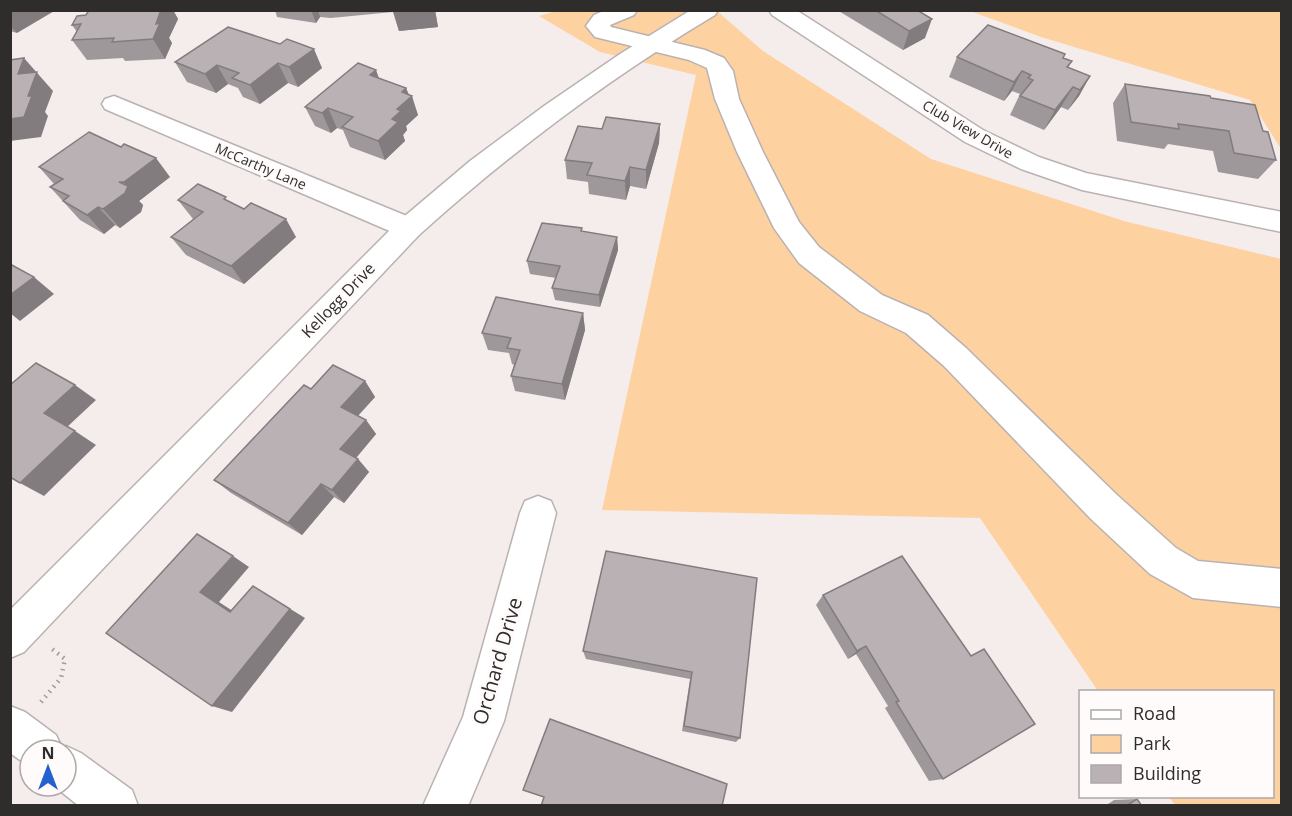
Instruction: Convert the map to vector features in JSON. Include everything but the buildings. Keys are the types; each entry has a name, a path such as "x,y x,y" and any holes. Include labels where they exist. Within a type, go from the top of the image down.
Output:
{"street":[{"path":"626,10 602,20 597,26 603,32 697,54 716,63 721,71 728,99 750,152 788,228 809,255 871,303 917,324 955,357 1104,507 1163,561 1193,579 1281,588"},
{"name":"Kellogg Drive","path":"16,632 409,228 474,170 537,121 652,43 707,10"},
{"name":"Club View Drive","path":"780,10 975,136 1030,163 1082,181 1281,222"},
{"name":"McCarthy Lane","path":"114,104 409,228"},
{"name":"Orchard Drive","path":"445,806 483,721 538,513"},
{"path":"78,777 116,806"}],"path":[{"path":"16,632 65,658 61,678 22,736"}],"green space":[{"path":"559,10 717,11 763,51 931,159 1124,221 1281,259 1281,805 1175,805 1170,798 1274,798 1274,690 1097,690 980,518 602,510 696,75 600,52 539,16"},
{"path":"970,11 1281,11 1281,149 1250,100 1041,37"}]}
